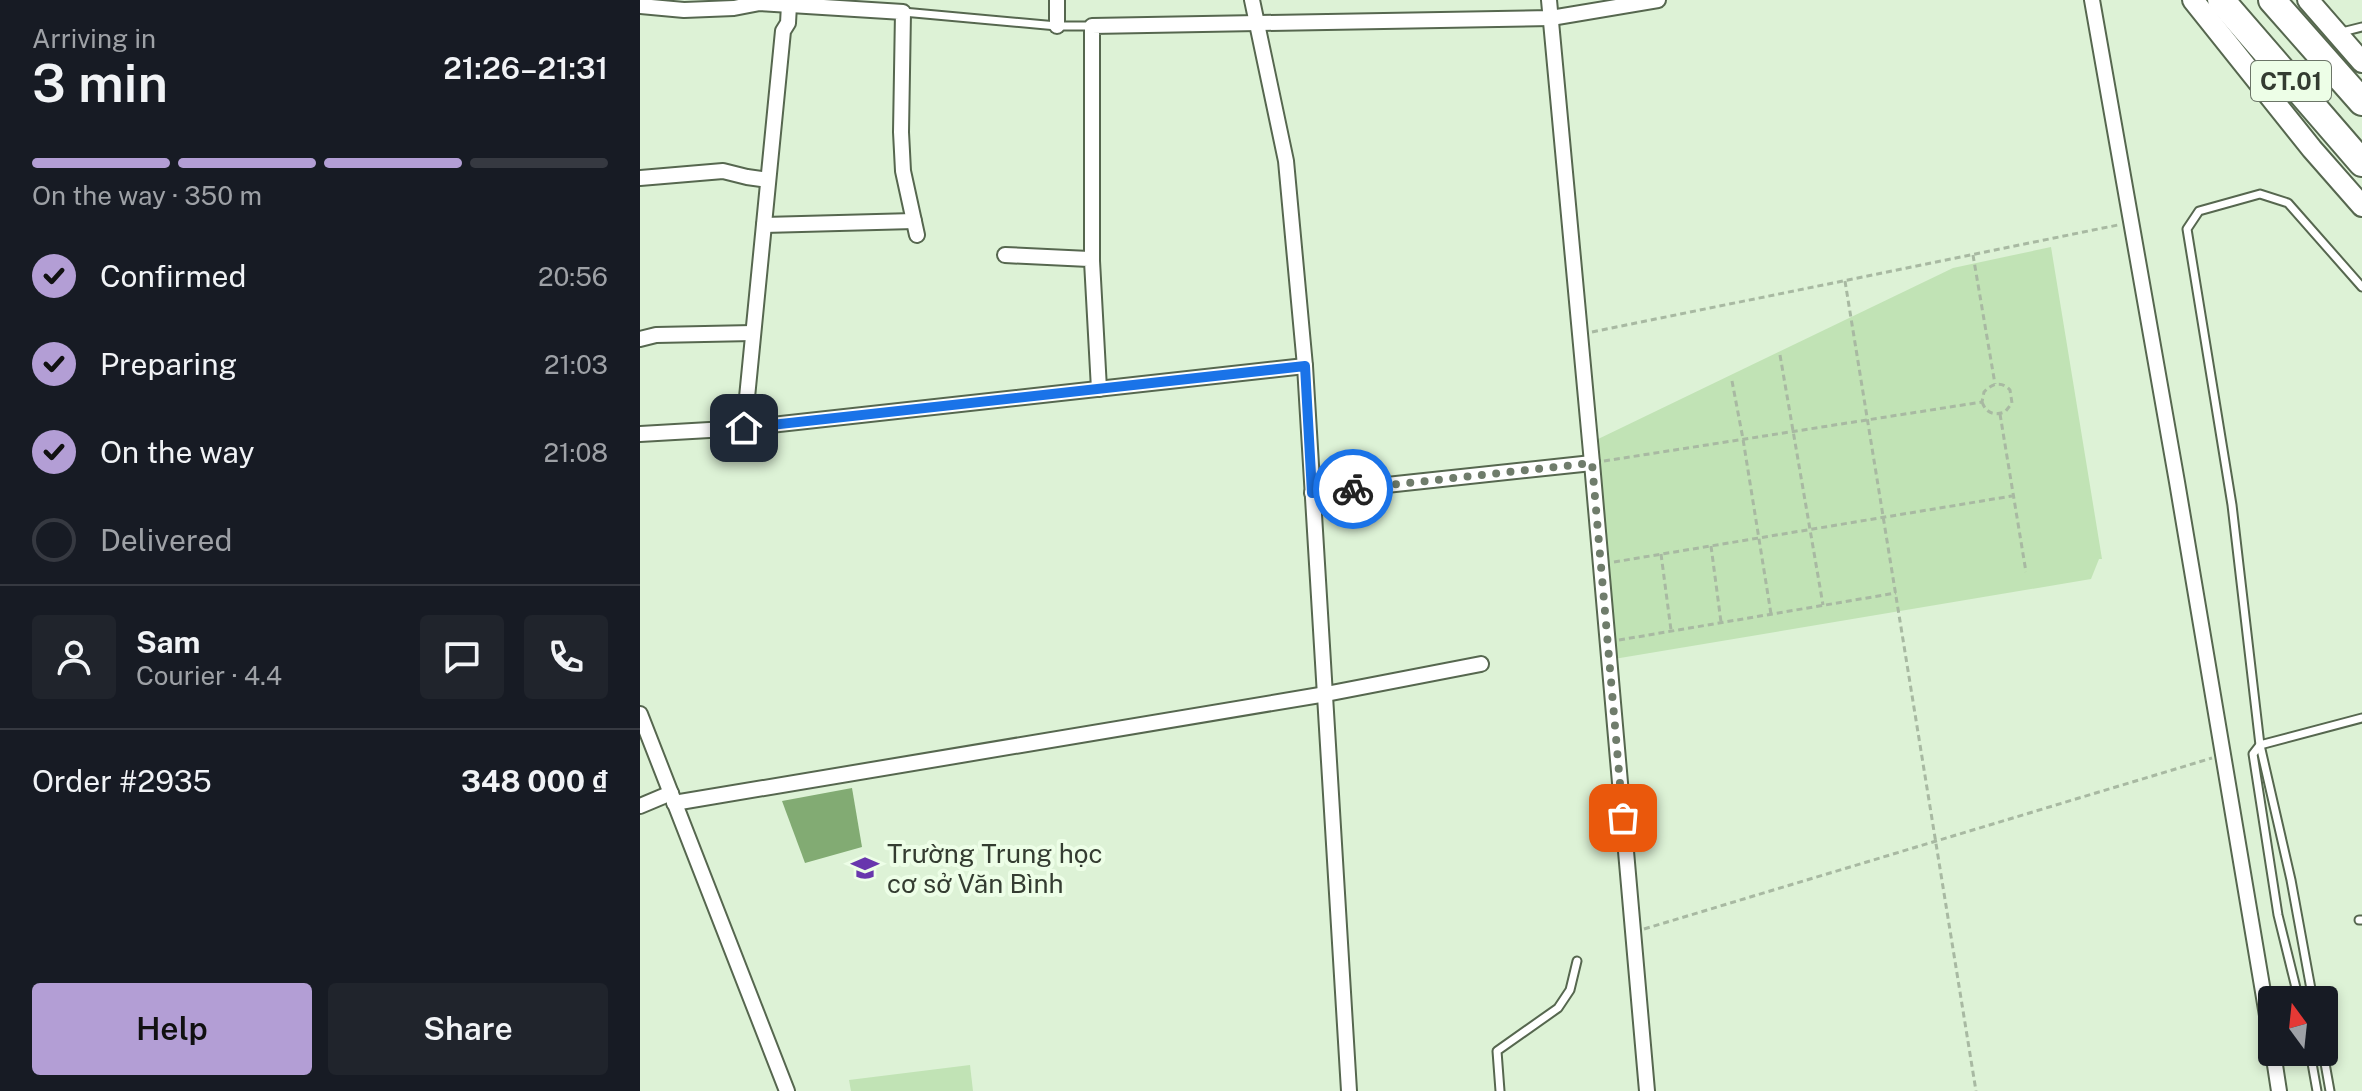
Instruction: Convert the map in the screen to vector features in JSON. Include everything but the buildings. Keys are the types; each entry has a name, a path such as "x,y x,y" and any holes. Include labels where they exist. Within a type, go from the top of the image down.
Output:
{"highway":[{"name":"CT.01","path":"2221,0 2362,163"},
{"name":"CT.01","path":"2272,0 2362,102"}],"street":[{"path":"1057,0 1057,26"},
{"path":"1252,0 1286,161 1305,366 1349,1091"},
{"path":"1549,0 1647,1091"},
{"path":"1099,389 1092,261 1092,26 1551,18 1658,0"},
{"path":"2092,0 2262,986"},
{"path":"2193,0 2312,149 2362,206"},
{"path":"2308,0 2362,62"},
{"path":"640,6 734,8 760,2 903,12 903,171 916,228 764,225"},
{"path":"744,428 783,31 788,23 790,4"},
{"path":"640,178 723,171 768,180"},
{"path":"1005,255 1092,261"},
{"path":"640,339 656,335 753,333"},
{"path":"640,434 744,428 1305,366"},
{"path":"1312,493 1592,463"},
{"path":"640,806 672,798 1326,694 1481,664"},
{"path":"640,714 787,1091"},
{"path":"2275,1066 2279,1091"}],"lane":[{"path":"903,12 1057,26 1092,26"},
{"path":"2336,34 2362,27"},
{"path":"2310,986 2291,880 2260,745 2232,505 2187,229 2199,211 2260,194 2288,203 2362,287"},
{"path":"2296,986 2278,915 2253,758 2256,747 2260,745 2362,718"},
{"path":"1500,1091 1497,1051 1558,1008 1570,990 1577,961"},
{"path":"2313,1066 2317,1091"},
{"path":"2326,1066 2330,1091"}],"path":[{"path":"1581,335 2130,223"},
{"path":"1973,255 1995,384"},
{"path":"1845,281 1976,1091"},
{"path":"1780,355 1823,605"},
{"path":"1732,381 1771,614"},
{"path":"1995,384 2007,386 2012,396 2012,403 2000,414 1988,412 1982,402 1984,392 1995,384"},
{"path":"1592,463 1982,402"},
{"path":"2000,414 2026,572"},
{"path":"1614,562 2012,496"},
{"path":"1711,546 1721,623"},
{"path":"1661,554 1671,631"},
{"path":"1608,642 1897,593"},
{"path":"1633,932 2224,755"}],"shaded area":[{"path":"2051,247 2102,559 2099,559 2091,579 1614,659 1594,441 1953,268"},
{"path":"852,788 862,847 805,863 782,801"},
{"path":"970,1065 973,1091 851,1091 849,1080"}],"way so far":[{"path":"1353,489 1592,463 1623,818"}],"place":[{"name":"Trường Trung học cơ sở Văn Bình","path":"865,868"}],"route":[{"path":"744,428 1305,366 1312,493 1353,489"}]}
